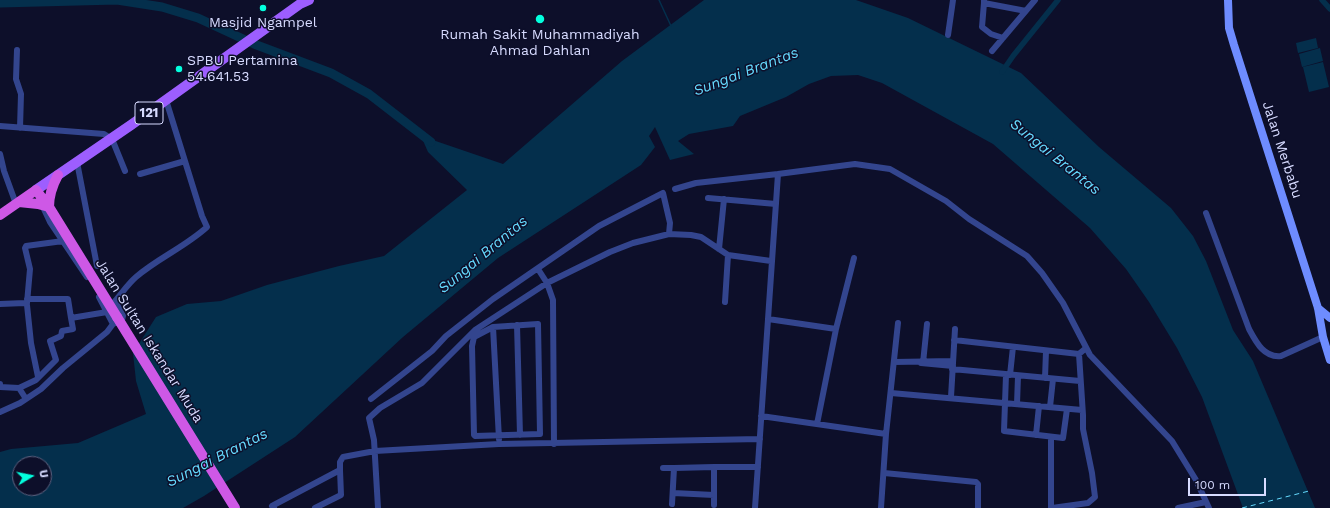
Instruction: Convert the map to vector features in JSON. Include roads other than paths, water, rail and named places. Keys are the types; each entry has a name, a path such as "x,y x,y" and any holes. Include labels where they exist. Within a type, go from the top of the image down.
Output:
{"highway":[{"path":"18,203 45,206 51,188 58,175"},
{"path":"0,216 36,190"},
{"name":"Jalan Sultan Iskandar Muda","path":"36,190 115,320 235,508"}],"main road":[{"name":"121","path":"36,190 112,139 300,4 309,0"},
{"name":"Jalan Merbabu","path":"1228,0 1229,28 1318,308 1323,337 1330,360"},
{"path":"1318,308 1330,318"}],"street":[{"path":"948,35 953,0"},
{"path":"992,51 1035,0"},
{"path":"1003,38 991,34 982,27 984,1 1026,11"},
{"path":"17,50 16,79 21,94 20,128"},
{"path":"45,206 63,241 97,293 107,312 118,323 123,318 116,301 135,278 195,237 207,227 166,100"},
{"path":"0,126 104,134 112,139 125,171"},
{"path":"0,154 4,171 18,203"},
{"path":"140,174 185,161"},
{"path":"77,162 97,266"},
{"path":"675,189 704,182 855,164 866,164 890,169 946,201 969,219 1027,256 1042,273 1063,303 1086,348 1118,386 1172,441 1196,480 1208,505 1178,508"},
{"path":"755,508 778,174"},
{"path":"372,399 432,351 446,336 462,323 538,269 600,226 662,193 670,223 669,234"},
{"path":"708,198 776,204"},
{"path":"719,249 724,199"},
{"path":"1206,213 1249,329 1256,343 1274,357 1281,356 1323,337"},
{"path":"378,508 375,451 372,429 369,420 373,414 380,408 422,383 475,330 548,283 610,252 633,243 669,234 697,236 728,254 771,261"},
{"path":"38,377 31,343 27,302 30,269 25,248 26,246 63,241"},
{"path":"725,302 728,254"},
{"path":"817,424 836,329 854,258"},
{"path":"538,269 548,283 553,300 554,444"},
{"path":"0,304 68,299 72,329 62,331 61,336 50,341 56,360 38,377 19,388 0,387 0,384"},
{"path":"71,318 107,312"},
{"path":"768,319 836,329"},
{"path":"0,412 26,399 41,389 107,332 115,320"},
{"path":"882,508 886,434 899,323"},
{"path":"538,324 540,433 538,436 475,436 473,340 478,334 493,327 517,325 538,324"},
{"path":"922,362 927,324"},
{"path":"517,325 520,435"},
{"path":"493,327 499,444"},
{"path":"951,397 955,329"},
{"path":"954,340 1079,354 1086,348"},
{"path":"1013,347 1005,402 1004,431 1062,438 1065,436 1067,409"},
{"path":"1045,378 1046,351"},
{"path":"1051,437 1052,508 1088,503 1095,497 1092,473 1083,430 1079,354"},
{"path":"895,362 922,362 953,365 1008,375 1080,381"},
{"path":"1017,404 1018,376"},
{"path":"1050,406 1053,379"},
{"path":"19,388 26,399"},
{"path":"890,393 951,397 1082,410"},
{"path":"1036,435 1039,406"},
{"path":"761,416 886,434"},
{"path":"315,508 341,495 340,462 343,457 375,451 499,444 760,439"},
{"path":"714,467 714,505"},
{"path":"663,468 758,467"},
{"path":"672,504 674,468"},
{"path":"274,508 272,506 340,470"},
{"path":"884,474 976,482 978,484 978,508"},
{"path":"673,493 714,495"}],"water":[{"name":"Sungai Brantas","path":"704,0 856,0 908,18 1021,73 1099,147 1171,208 1193,236 1206,261 1233,330 1253,361 1315,508 1243,508 1202,397 1177,348 1149,302 1126,269 1090,228 993,144 882,83 858,75 831,76 809,84 786,97 740,116 733,126 689,134 678,141 694,154 670,160 655,127 649,136 655,147 641,165 498,258 403,337 295,437 183,508 0,508 0,452 11,449 78,443 146,414 136,381 133,353 156,317 187,304 221,301 267,285 384,256 467,190 428,152 421,136 503,164 622,61"},
{"path":"1316,38 1318,48 1298,53 1296,43"},
{"path":"1320,48 1323,61 1302,67 1299,54"},
{"path":"1323,62 1329,87 1309,92 1303,67"}],"waterway":[{"path":"0,3 117,0 162,7 198,18 254,44 331,73 369,94 431,142"},
{"path":"659,0 671,26"},
{"path":"1002,72 1058,0"},
{"path":"1322,0 1330,9"}],"place":[{"name":"Masjid Ngampel","path":"263,8"},
{"name":"Rumah Sakit Muhammadiyah Ahmad Dahlan","path":"540,19"},
{"name":"SPBU Pertamina 54.641.53","path":"179,69"}]}
